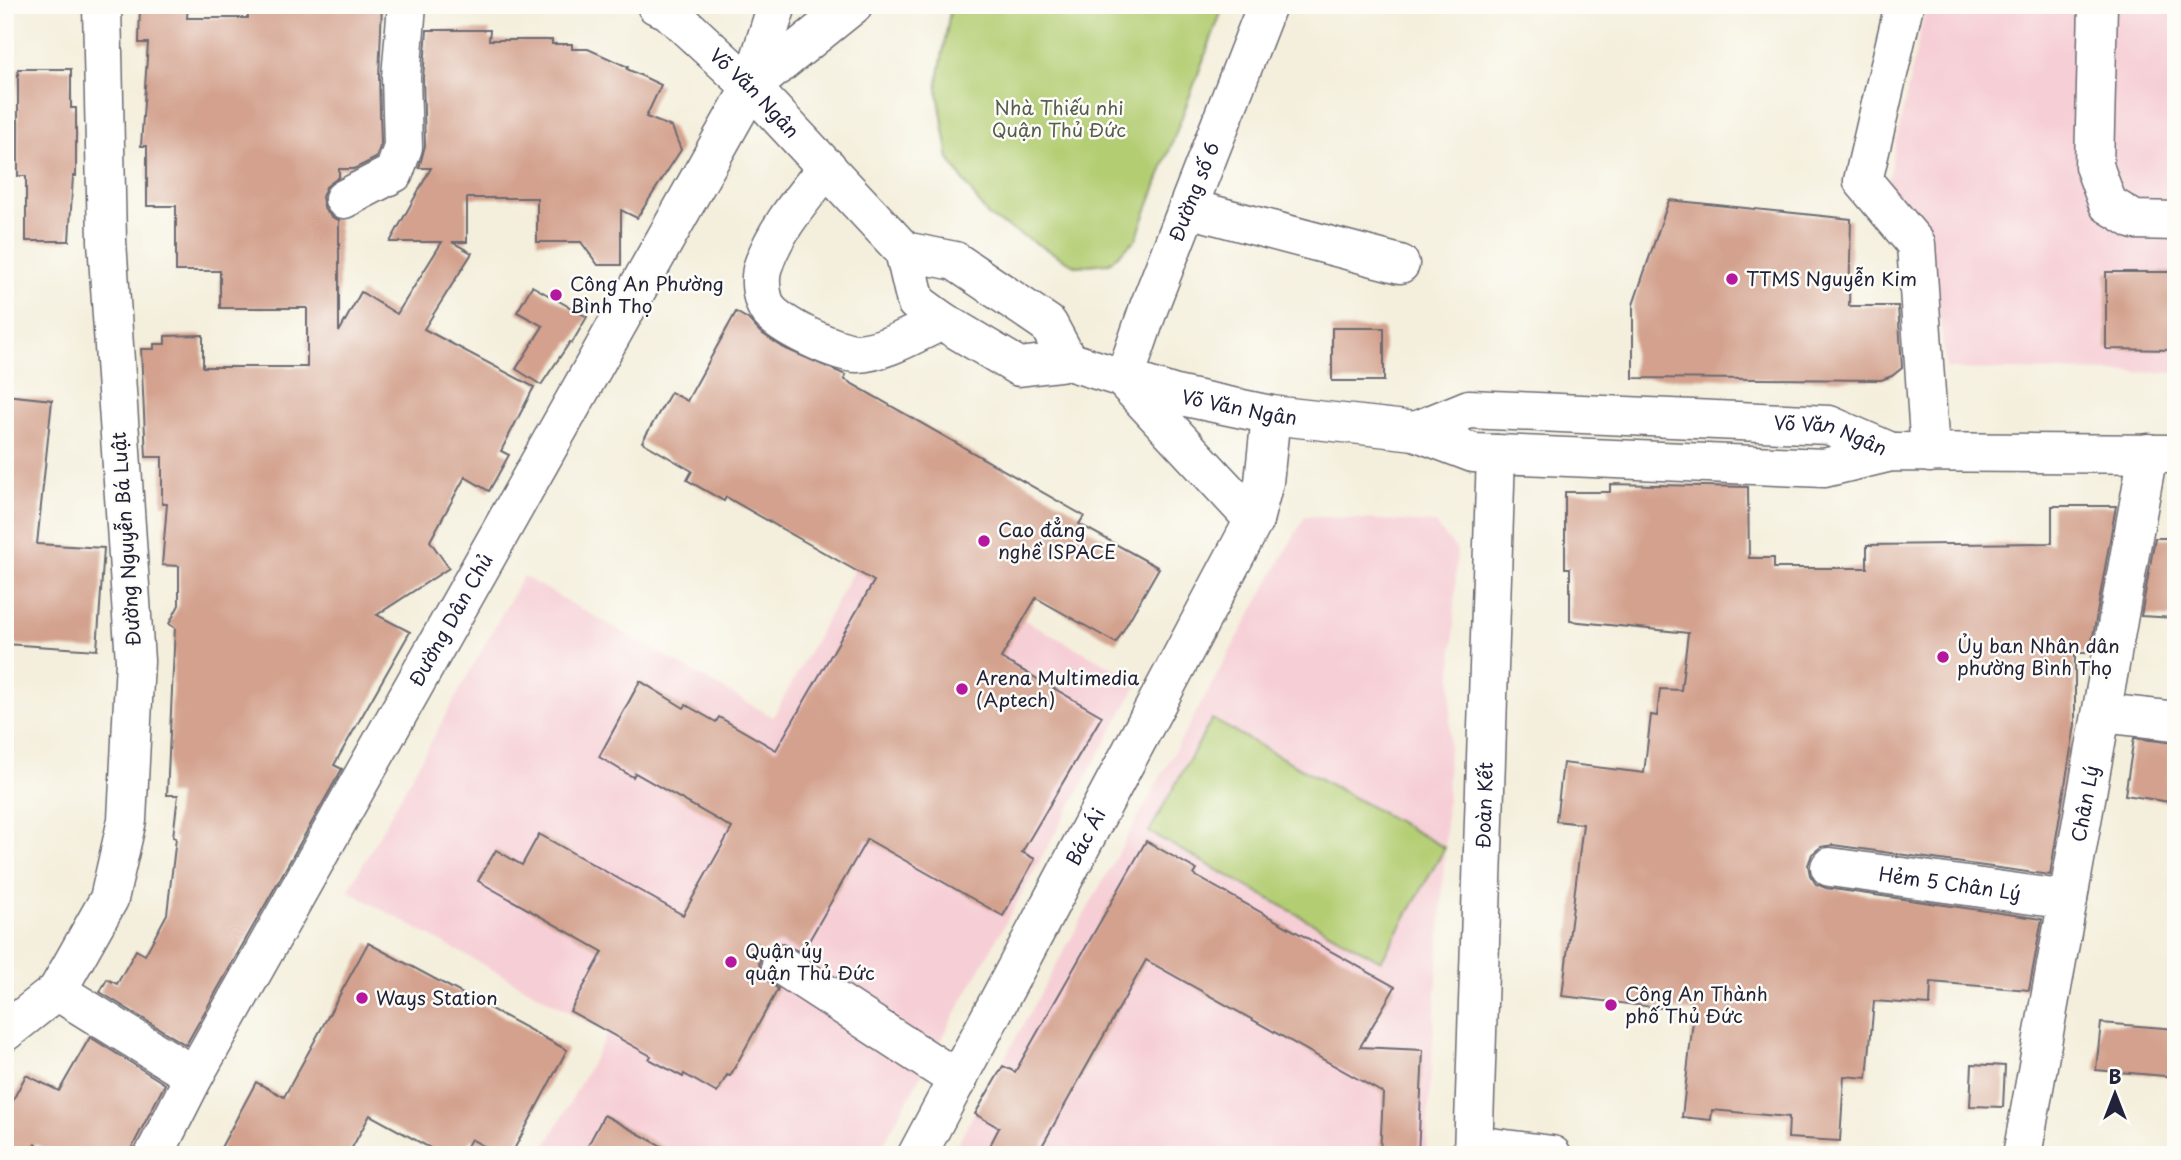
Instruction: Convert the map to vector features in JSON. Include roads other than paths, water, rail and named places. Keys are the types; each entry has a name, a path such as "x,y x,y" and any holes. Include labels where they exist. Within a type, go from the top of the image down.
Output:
{"street":[{"name":"Đường Nguyễn Bá Luật","path":"5,1032 57,991 110,899 127,820 135,661 107,241 102,5"},
{"path":"344,199 394,173 403,147 401,77 407,5"},
{"name":"Võ Văn Ngân","path":"656,5 668,10 751,87 904,251 916,302 1019,367 1068,361 1176,395 1271,415 1415,431 1473,453 1824,468 1891,452"},
{"path":"751,87 777,5"},
{"path":"751,87 853,5"},
{"name":"Đường số 6","path":"1124,380 1149,307 1266,5"},
{"path":"1903,5 1863,181 1916,244 1930,453"},
{"path":"2098,5 2094,166 2108,204 2134,220 2176,221"},
{"name":"Đường Dân Chủ","path":"154,1155 194,1076 751,87"},
{"path":"827,167 784,223 762,268 762,295 768,311 788,325 837,350 857,353 876,349 943,321"},
{"path":"1188,208 1400,264"},
{"path":"904,251 954,261 1052,326 1068,361"},
{"path":"1124,380 1254,520"},
{"name":"Võ Văn Ngân","path":"1415,431 1469,408 1829,425 1891,452"},
{"name":"Bác Ái","path":"917,1155 1254,520 1264,482 1271,415"},
{"path":"1891,452 2162,454"},
{"name":"Đoàn Kết","path":"1474,1150 1496,454"},
{"name":"Chân Lý","path":"2022,1155 2102,713 2162,454"},
{"path":"2102,713 2176,721"},
{"name":"Hẻm 5 Chân Lý","path":"1830,867 2068,900"},
{"path":"780,965 958,1080"},
{"path":"57,991 194,1076"},
{"path":"1474,1150 1552,1155"}],"place":[{"name":"TTMS Nguyễn Kim","path":"1732,279"},
{"name":"Công An Phường Bình Thọ","path":"556,295"},
{"name":"Cao đẳng nghề ISPACE","path":"984,541"},
{"name":"Ủy ban Nhân dân phường Bình Thọ","path":"1943,657"},
{"name":"Arena Multimedia (Aptech)","path":"962,689"},
{"name":"Quận ủy quận Thủ Đức","path":"731,962"},
{"name":"Ways Station","path":"362,998"},
{"name":"Công An Thành phố Thủ Đức","path":"1611,1005"}],"park label":[{"name":"Nhà Thiếu nhi Quận Thủ Đức","path":"1059,119"}]}
